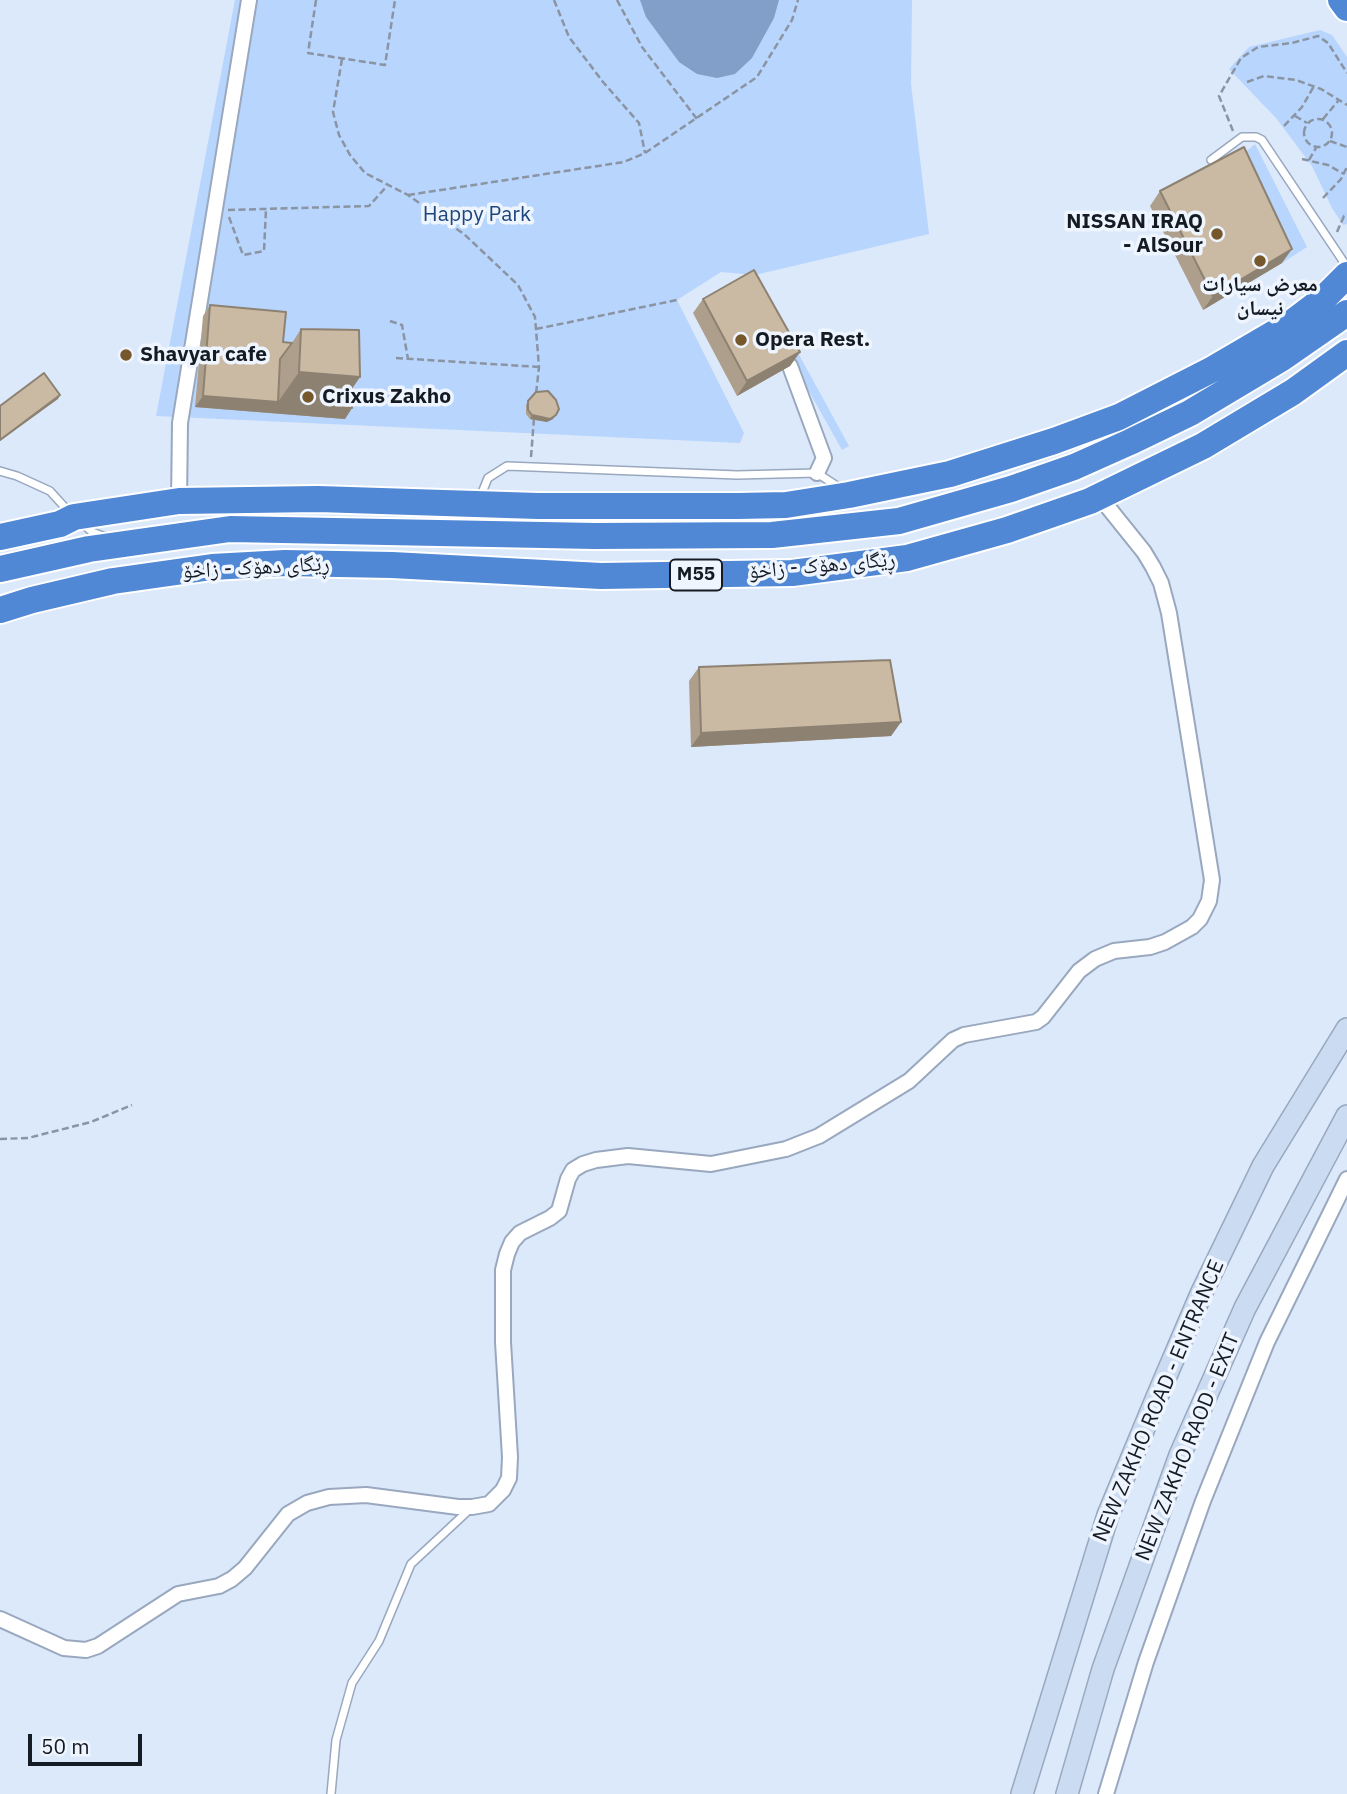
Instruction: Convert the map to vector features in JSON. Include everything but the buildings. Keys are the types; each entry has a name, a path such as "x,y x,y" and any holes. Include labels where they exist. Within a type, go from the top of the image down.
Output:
{"highway":[{"path":"1341,0 1347,8"},
{"path":"0,537 60,524 74,517 179,501 318,499 538,506 738,506 786,505 849,495 950,474 1119,417 1213,369 1290,324 1323,299 1347,275"},
{"name":"ڕێگای دهۆک - زاخۆ","path":"0,569 89,549 230,529 595,536 772,535 899,521 1074,467 1178,419 1282,358 1347,313"},
{"name":"ڕێگای دهۆک - زاخۆ","path":"0,610 113,581 212,567 273,564 392,565 601,576 792,573 907,558 1007,530 1100,496 1203,446 1293,392 1347,353"},
{"path":"950,474 958,504"}],"main road":[{"name":"NEW ZAKHO ROAD - ENTRANCE","path":"1022,1794 1108,1515 1201,1294 1263,1166 1347,1031"},
{"name":"NEW ZAKHO RAOD - EXIT","path":"1067,1794 1103,1669 1180,1455 1245,1308 1347,1116"}],"street":[{"path":"179,501 180,423 249,0"},
{"path":"790,366 824,458 817,473"},
{"path":"0,1619 64,1648 86,1650 98,1646 178,1594 219,1586 232,1579 245,1568 288,1514 306,1503 329,1497 366,1495 471,1507 489,1504 503,1490 509,1478 503,1342 503,1270 507,1254 520,1233 559,1211 573,1170 596,1160 628,1156 711,1164 786,1149 819,1136 909,1081 953,1040 964,1035 1037,1023 1079,971 1095,959 1114,951 1165,942 1192,927 1209,901 1212,880 1167,606 1161,583 1144,552 1100,496"},
{"path":"1106,1794 1146,1662 1207,1489 1268,1342 1347,1179"}],"lane":[{"path":"1211,160 1237,140 1249,135 1262,140 1347,267"},
{"path":"478,503 488,478 507,466 737,475 817,473 849,495"},
{"path":"0,471 50,491 92,532 125,544"},
{"path":"331,1794 336,1740 352,1683 379,1641 411,1564 471,1507"}],"path":[{"path":"316,0 308,53 385,65 395,0"},
{"path":"554,0 569,37 639,123 645,153"},
{"path":"617,0 642,47 697,119"},
{"path":"408,195 624,162 645,153 757,77 793,20 798,0"},
{"path":"1237,140 1219,96 1236,66 1249,52 1258,47 1292,43 1318,36 1328,43 1347,73"},
{"path":"341,59 332,112 339,135 350,155 365,173 408,195 464,234 518,285 535,317 539,367 536,400"},
{"path":"1247,82 1270,76 1296,79 1347,105"},
{"path":"1284,126 1295,116 1314,86"},
{"path":"1323,119 1338,100"},
{"path":"1295,116 1307,123"},
{"path":"1309,160 1316,148 1324,146 1332,136 1331,126 1323,119 1314,119 1307,123 1303,133 1304,138 1316,148"},
{"path":"1330,141 1347,147"},
{"path":"1302,159 1328,165 1344,174"},
{"path":"1323,198 1347,167"},
{"path":"266,209 264,251 243,255 227,210 369,206 387,186"},
{"path":"1332,243 1344,216 1347,217"},
{"path":"536,329 677,300"},
{"path":"390,321 402,325 408,359"},
{"path":"396,358 539,367"},
{"path":"530,467 535,412"},
{"path":"0,1139 28,1138 53,1132 91,1122 132,1105"}],"green space":[{"name":"Happy Park","path":"235,0 912,0 911,84 929,234 755,275 721,272 677,300 744,433 740,443 156,416"},
{"path":"1320,30 1332,35 1347,57 1347,224 1343,225 1312,166 1276,118 1229,69 1249,47"},
{"path":"1255,144 1307,247 1282,263 1234,162"},
{"path":"791,340 849,446 842,450 783,345"}],"shaded area":[{"path":"640,0 779,0 774,18 752,58 735,74 717,78 697,74 679,62 646,17"}],"place":[{"name":"NISSAN IRAQ - AlSour","path":"1217,234"},
{"name":"معرض سيارات نيسان","path":"1260,261"},
{"name":"Opera Rest.","path":"741,340"},
{"name":"Shavyar cafe","path":"126,355"},
{"name":"Crixus Zakho","path":"308,397"}]}
